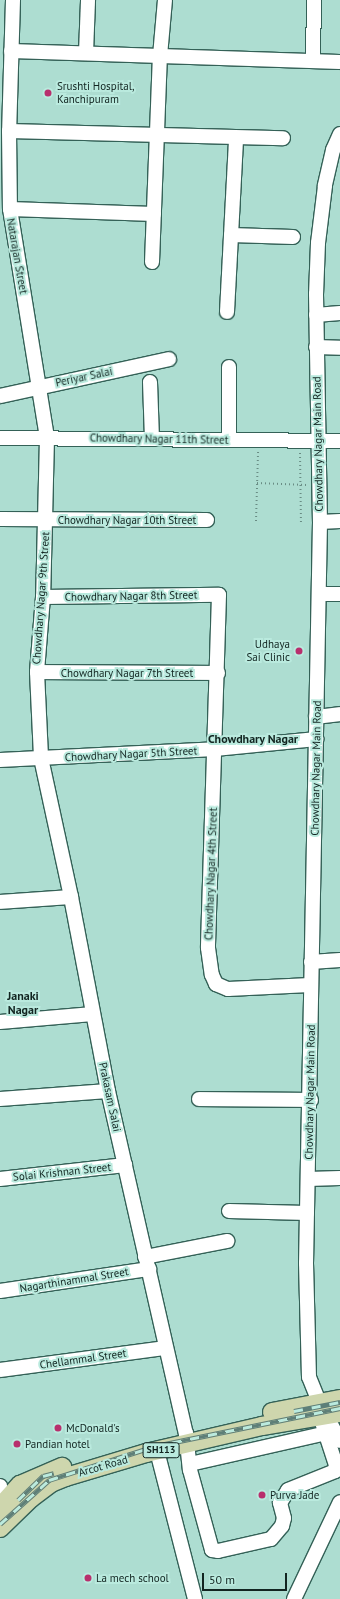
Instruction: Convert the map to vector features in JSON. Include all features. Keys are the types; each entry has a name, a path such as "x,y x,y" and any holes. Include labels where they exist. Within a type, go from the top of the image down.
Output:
{"main road":[{"name":"Arcot Road","path":"1,1506 20,1485 187,1439 326,1416 340,1399"},
{"name":"Arcot Road","path":"0,1528 31,1498 71,1470 157,1451 187,1439"}],"street":[{"name":"Natarajan Street","path":"13,0 9,131 10,209 40,387 47,438"},
{"path":"86,53 88,0"},
{"path":"152,262 160,56 165,0"},
{"path":"312,61 314,0"},
{"path":"11,50 340,62"},
{"path":"9,131 236,139 283,138"},
{"name":"Chowdhary Nagar Main Road","path":"326,1416 309,1378 306,1263 311,1100 310,984 312,962 318,739 316,717 320,522 316,315 318,243 325,186 333,150 340,134"},
{"path":"226,312 236,139"},
{"path":"10,209 154,214"},
{"path":"231,234 293,237"},
{"path":"316,315 340,310"},
{"path":"316,347 340,348"},
{"name":"Periyar Salai","path":"0,396 169,359"},
{"path":"229,367 229,440"},
{"path":"150,382 152,438"},
{"name":"Chowdhary Nagar 11th Street","path":"0,438 152,438 340,441"},
{"name":"Chowdhary Nagar 9th Street","path":"41,758 37,672 43,597 47,438"},
{"name":"Chowdhary Nagar 10th Street","path":"0,519 207,520"},
{"path":"320,522 340,521"},
{"path":"319,594 340,594"},
{"name":"Chowdhary Nagar 8th Street","path":"43,597 219,595 218,673"},
{"name":"Chowdhary Nagar 7th Street","path":"37,672 218,673"},
{"path":"215,749 218,673"},
{"path":"316,717 340,714"},
{"name":"Chowdhary Nagar 5th Street","path":"0,760 215,749 318,739"},
{"name":"Chowdhary Nagar 4th Street","path":"215,749 208,948 212,975 216,984 228,989 310,984"},
{"name":"Prakasam Salai","path":"41,758 71,897 108,1091 165,1348 187,1439 190,1464 210,1547 218,1551 271,1539 282,1526 284,1518 280,1503 288,1490 335,1471 326,1416"},
{"path":"0,902 71,897"},
{"path":"312,962 340,960"},
{"path":"0,1022 93,1014"},
{"path":"0,1100 108,1091"},
{"path":"199,1099 311,1100"},
{"name":"Solai Krishnan Street","path":"0,1179 125,1165"},
{"path":"308,1179 340,1178"},
{"path":"229,1211 307,1213"},
{"name":"Nagarthinammal Street","path":"0,1291 147,1263 227,1241"},
{"name":"Chellammal Street","path":"0,1370 165,1348"},
{"path":"190,1464 326,1416 340,1440"},
{"path":"157,1451 195,1599"},
{"path":"0,1486 1,1506"},
{"path":"294,1599 340,1502"}],"path":[{"path":"256,521 258,448"},
{"path":"297,449 301,454 300,484 302,522"},
{"path":"257,483 300,484"}],"railway":[{"path":"294,1411 340,1402"},
{"path":"0,1524 49,1480 155,1446 340,1408"},
{"path":"18,1500 43,1476 54,1473"}],"place":[{"name":"Srushti Hospital, Kanchipuram","path":"48,93"},
{"name":"Udhaya Sai Clinic","path":"299,651"},
{"name":"McDonald's","path":"58,1428"},
{"name":"Pandian hotel","path":"17,1444"},
{"name":"Purva Jade","path":"262,1495"},
{"name":"La mech school","path":"88,1578"}],"district":[{"name":"Chowdhary Nagar","path":"253,739"},
{"name":"Janaki Nagar","path":"23,1003"}]}
